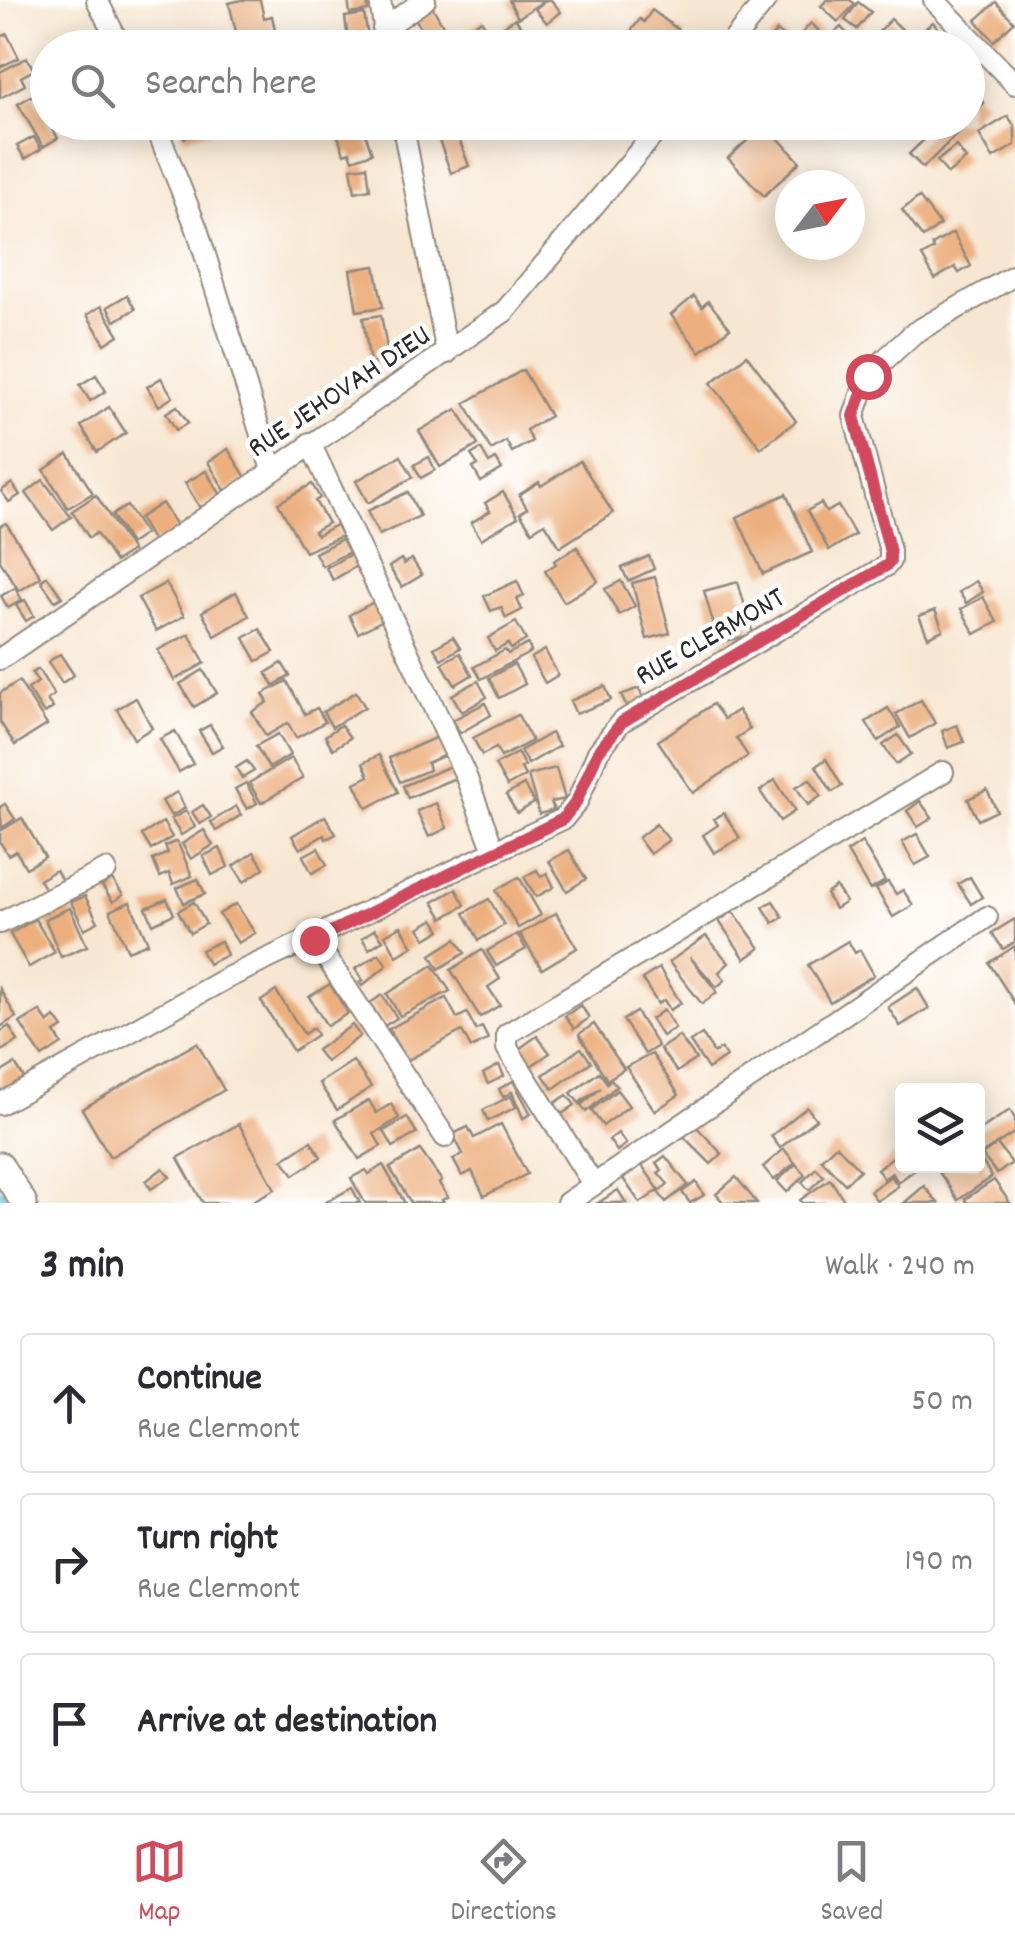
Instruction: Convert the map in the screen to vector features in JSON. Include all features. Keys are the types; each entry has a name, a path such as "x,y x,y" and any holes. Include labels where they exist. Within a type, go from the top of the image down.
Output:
{"street":[{"path":"97,0 112,30"},
{"path":"380,0 384,30"},
{"path":"393,30 425,0"},
{"path":"742,30 766,0"},
{"path":"934,0 963,30"},
{"path":"985,53 1015,84"},
{"path":"161,140 198,229 272,470"},
{"path":"406,140 447,353"},
{"name":"RUE JEHOVAH DIEU","path":"0,659 310,443 447,353 518,299 649,140"},
{"name":"RUE CLERMONT","path":"0,1104 225,979 563,819 573,809 598,752 622,722 886,566 890,552 854,416 868,376 914,334 1015,275"},
{"path":"310,443 465,774 494,852"},
{"path":"592,1184 506,1048 507,1034 942,772"},
{"path":"0,922 106,870"},
{"path":"567,1203 987,916"},
{"path":"314,940 444,1136"},
{"path":"0,1165 24,1203"}],"building":[{"path":"260,0 264,18 272,16 275,30 236,30 229,3"},
{"path":"348,0 367,0 368,11 350,14"},
{"path":"509,0 545,0 518,18"},
{"path":"551,0 561,12 547,23 535,9"},
{"path":"827,0 850,0 855,4 838,22 821,6"},
{"path":"858,2 871,12 857,29 845,20"},
{"path":"996,2 1014,22 994,41 976,20"},
{"path":"433,8 445,29 422,30 415,18"},
{"path":"652,10 678,30 632,30 640,19 644,22"},
{"path":"364,14 367,30 347,30 345,17"},
{"path":"515,18 523,30 507,30 504,26"},
{"path":"891,19 903,30 881,30"},
{"path":"481,20 489,30 468,30"},
{"path":"933,22 939,30 923,30"},
{"path":"7,34 19,58 0,67 0,37"},
{"path":"27,58 30,63 30,72 21,77 25,85 0,98 0,72"},
{"path":"30,97 30,125 18,104"},
{"path":"1008,116 1015,127 1015,145 993,158 982,140 985,130"},
{"path":"30,139 36,140 41,149 25,159 17,146"},
{"path":"339,140 368,140 372,153 353,160 350,152 344,154"},
{"path":"439,140 459,140 469,166 451,173"},
{"path":"748,140 780,140 800,162 792,170 775,170 775,186 764,196 728,158"},
{"path":"924,140 951,140 923,168 909,154"},
{"path":"956,146 966,159 948,174 937,161"},
{"path":"367,166 370,189 355,192 351,168"},
{"path":"919,197 940,225 923,238 902,210"},
{"path":"953,233 971,266 959,273 955,267 935,279 922,256"},
{"path":"375,266 383,307 357,311 350,270"},
{"path":"127,295 135,309 115,321 107,307"},
{"path":"694,296 702,307 708,301 730,328 700,352 671,315"},
{"path":"101,306 119,335 105,344 87,315"},
{"path":"381,315 389,360 370,364 363,318"},
{"path":"747,355 796,421 761,448 711,383"},
{"path":"523,370 550,416 526,430 532,441 512,452 506,441 491,450 465,403"},
{"path":"96,375 106,391 90,401 80,385"},
{"path":"161,378 173,397 159,406 147,387"},
{"path":"177,406 188,423 176,430 166,413"},
{"path":"109,407 126,433 97,452 81,426"},
{"path":"457,409 478,445 440,467 419,431"},
{"path":"228,449 247,479 226,492 208,462"},
{"path":"481,449 489,463 496,459 502,469 481,482 473,468 478,465 471,455"},
{"path":"68,454 93,493 68,508 44,470"},
{"path":"401,456 413,477 368,503 356,481"},
{"path":"429,457 435,470 421,478 414,465"},
{"path":"580,461 613,513 560,547 545,523 532,531 520,513 527,508 519,495"},
{"path":"206,471 221,495 200,508 185,483"},
{"path":"43,480 71,517 53,530 26,493"},
{"path":"12,483 20,495 9,502 1,491"},
{"path":"312,484 320,498 315,501 328,523 314,531 317,535 336,525 342,536 305,552 278,503"},
{"path":"408,492 420,516 379,535 367,511"},
{"path":"503,492 518,517 481,539 471,523 490,511 485,503"},
{"path":"786,494 812,552 763,574 737,517"},
{"path":"96,495 132,551 115,562 96,533 89,538 72,511"},
{"path":"162,503 179,530 155,545 139,518"},
{"path":"821,503 826,512 838,506 855,535 829,550 807,511"},
{"path":"127,506 145,534 130,544 112,515"},
{"path":"6,523 41,577 19,591 0,561 0,526"},
{"path":"342,539 349,552 322,566 315,553"},
{"path":"577,547 598,581 564,602 545,571"},
{"path":"358,550 365,561 333,580 326,568"},
{"path":"649,556 654,569 628,581 622,568"},
{"path":"401,559 404,564 412,559 422,575 402,587 389,567"},
{"path":"47,576 62,597 55,601 41,581"},
{"path":"655,577 670,633 647,639 632,583"},
{"path":"517,581 524,596 517,599 522,610 506,618 501,607 491,611 484,596"},
{"path":"621,581 635,606 619,615 605,589"},
{"path":"976,581 983,592 966,603 959,592"},
{"path":"738,582 753,634 719,643 704,591"},
{"path":"166,583 184,616 156,631 138,598"},
{"path":"15,588 22,600 8,608 1,596"},
{"path":"236,592 249,616 215,636 202,612"},
{"path":"983,597 997,622 975,634 961,609"},
{"path":"25,600 34,616 26,621 16,605"},
{"path":"376,601 385,619 358,633 349,615"},
{"path":"935,610 943,630 928,637 919,616"},
{"path":"516,622 526,640 511,649 508,644 495,651 488,638"},
{"path":"260,629 274,652 257,661 244,638"},
{"path":"189,634 205,663 174,680 158,650"},
{"path":"453,637 460,648 441,659 434,648"},
{"path":"528,644 531,652 481,679 474,667 505,650 508,654"},
{"path":"545,650 558,675 545,683 531,658"},
{"path":"460,653 472,675 455,685 442,663"},
{"path":"60,654 74,675 62,683 48,662"},
{"path":"282,663 290,676 274,685 266,673"},
{"path":"514,664 525,684 499,698 489,678"},
{"path":"38,669 54,695 47,700 53,708 44,714 28,689 38,682 32,673"},
{"path":"203,670 217,693 194,707 180,684"},
{"path":"19,681 47,725 15,745 0,722 0,693"},
{"path":"287,681 305,714 317,708 325,722 296,738 288,723 266,736 252,712 268,702 263,694"},
{"path":"478,681 487,697 462,712 452,695"},
{"path":"605,686 611,700 576,714 570,701"},
{"path":"639,688 644,700 627,708 621,695"},
{"path":"356,692 365,707 332,727 323,712"},
{"path":"136,698 152,728 134,739 117,709"},
{"path":"921,700 935,723 910,738 896,714"},
{"path":"485,703 491,715 460,733 453,720"},
{"path":"713,704 724,719 738,710 750,729 736,738 748,756 693,793 658,741"},
{"path":"888,708 900,727 878,741 866,722"},
{"path":"518,715 532,741 501,757 496,748 482,755 473,738"},
{"path":"210,725 223,746 212,752 199,731"},
{"path":"341,725 350,738 333,749 325,736"},
{"path":"957,725 964,742 948,748 942,731"},
{"path":"175,731 193,764 179,772 160,739"},
{"path":"551,733 559,746 528,764 520,751"},
{"path":"278,734 290,755 269,768 256,746"},
{"path":"444,734 452,752 427,763 429,770 400,782 389,758"},
{"path":"898,735 911,754 896,764 883,745"},
{"path":"517,753 525,766 521,768 525,776 507,786 495,765"},
{"path":"379,755 398,792 367,808 355,783 369,776 363,763"},
{"path":"291,758 303,778 261,803 249,783"},
{"path":"826,759 842,786 832,792 816,766"},
{"path":"247,761 254,771 242,778 236,768"},
{"path":"455,764 460,776 408,798 403,786"},
{"path":"556,768 565,799 551,802 554,810 539,814 528,775"},
{"path":"810,779 821,796 808,805 796,787"},
{"path":"775,780 795,811 780,821 760,791"},
{"path":"246,783 257,803 247,809 235,789"},
{"path":"524,785 534,803 517,813 506,795"},
{"path":"987,790 997,811 978,820 968,799"},
{"path":"177,792 185,808 171,816 162,801"},
{"path":"920,801 932,818 918,827 907,811"},
{"path":"436,803 447,828 429,837 417,811"},
{"path":"5,804 15,819 2,828 0,807"},
{"path":"203,805 211,817 200,824 192,812"},
{"path":"236,806 241,815 216,831 211,822"},
{"path":"186,811 195,827 181,835 171,819"},
{"path":"724,813 740,838 714,853 703,835 718,825 714,819"},
{"path":"325,816 336,834 326,839 324,835 300,849 292,836"},
{"path":"22,818 45,857 26,868 16,851 8,855 0,842 0,831"},
{"path":"163,822 172,837 151,850 142,835"},
{"path":"656,824 669,840 650,854 638,838"},
{"path":"204,830 213,845 191,859 182,844"},
{"path":"917,834 930,857 915,865 902,842"},
{"path":"177,841 192,876 173,884 169,873 160,877 153,860 168,853 165,846"},
{"path":"862,842 885,881 870,890 847,852"},
{"path":"220,848 228,867 212,875 203,856"},
{"path":"318,848 327,865 312,873 303,856"},
{"path":"569,850 586,879 567,891 549,861"},
{"path":"254,852 264,868 244,882 234,866"},
{"path":"56,870 63,883 47,893 39,880"},
{"path":"537,870 541,877 547,873 554,887 536,897 524,877"},
{"path":"519,877 541,915 518,928 496,890"},
{"path":"970,877 982,897 971,904 958,884"},
{"path":"112,879 123,895 113,902 102,886"},
{"path":"198,879 205,894 184,903 177,888"},
{"path":"888,882 896,894 903,890 913,905 893,917 876,889"},
{"path":"836,887 846,902 835,909 826,894"},
{"path":"456,889 465,905 443,918 433,902"},
{"path":"85,896 98,922 84,929 71,902"},
{"path":"167,899 174,914 153,924 146,908"},
{"path":"489,899 504,925 479,940 464,913"},
{"path":"773,901 783,917 773,923 763,907"},
{"path":"130,902 148,943 128,951 110,911"},
{"path":"194,902 206,924 190,933 178,911"},
{"path":"236,904 255,933 238,943 219,914"},
{"path":"70,908 87,946 61,957 45,919"},
{"path":"733,911 760,948 745,959 719,921"},
{"path":"556,913 577,948 542,969 520,934"},
{"path":"35,919 55,952 29,967 10,934"},
{"path":"434,919 441,930 426,939 419,928"},
{"path":"1015,919 1015,942 1003,949 992,933"},
{"path":"401,926 413,946 397,956 385,935"},
{"path":"375,929 383,940 369,949 362,938"},
{"path":"517,934 526,949 496,966 487,951"},
{"path":"706,936 729,963 719,972 725,980 717,987 690,957 717,992 702,1004 669,962"},
{"path":"456,939 465,953 439,969 431,955"},
{"path":"221,941 227,955 208,964 201,950"},
{"path":"848,941 855,953 860,950 874,975 830,1002 808,965"},
{"path":"1015,946 1015,1004 989,963"},
{"path":"482,950 500,979 488,987 500,1005 480,1017 451,970"},
{"path":"379,954 387,965 362,986 359,982 363,980 355,969"},
{"path":"433,965 450,991 400,1016 387,994"},
{"path":"659,968 681,1003 670,1010 664,1000 658,1004 642,979"},
{"path":"330,984 348,1013 327,1026 309,997"},
{"path":"917,988 929,1008 900,1026 888,1007"},
{"path":"0,989 16,1017 0,1027"},
{"path":"276,991 304,1034 313,1028 317,1035 293,1051 261,1001"},
{"path":"382,995 397,1018 384,1026 370,1003"},
{"path":"446,998 457,1018 467,1013 476,1030 482,1027 488,1039 471,1048 462,1031 406,1061 389,1029"},
{"path":"581,1005 589,1018 574,1029 565,1016"},
{"path":"664,1010 675,1028 662,1036 651,1019"},
{"path":"40,1011 48,1023 55,1017 63,1028 55,1033 62,1044 42,1057 20,1023"},
{"path":"636,1012 658,1046 645,1054 623,1020"},
{"path":"594,1024 624,1069 607,1080 579,1034"},
{"path":"352,1025 360,1036 326,1062 317,1050"},
{"path":"9,1026 18,1041 1,1051 0,1032"},
{"path":"702,1034 714,1053 721,1049 726,1057 708,1069 690,1042"},
{"path":"537,1036 550,1053 531,1066 519,1049"},
{"path":"679,1036 696,1059 677,1072 660,1049"},
{"path":"197,1043 224,1090 110,1157 82,1109"},
{"path":"581,1048 591,1062 553,1089 543,1075"},
{"path":"652,1054 679,1095 655,1111 626,1067"},
{"path":"353,1061 371,1087 337,1110 319,1083"},
{"path":"15,1064 28,1084 0,1102 0,1073"},
{"path":"499,1065 504,1076 488,1084 483,1074"},
{"path":"599,1072 607,1083 611,1079 617,1086 586,1112 581,1105 601,1088 579,1103 571,1093"},
{"path":"513,1081 531,1114 523,1118 512,1092 503,1097 499,1089"},
{"path":"617,1090 629,1106 603,1126 591,1110"},
{"path":"567,1095 575,1105 559,1116 552,1105"},
{"path":"511,1096 516,1107 488,1121 483,1110"},
{"path":"369,1100 376,1113 391,1104 399,1118 374,1134 381,1146 359,1159 335,1120"},
{"path":"807,1107 816,1119 780,1148 771,1136"},
{"path":"1010,1110 1015,1119 1015,1132 985,1152 985,1126"},
{"path":"407,1117 417,1133 393,1147 384,1131"},
{"path":"239,1124 275,1189 249,1203 203,1203 178,1158"},
{"path":"501,1124 527,1174 484,1196 472,1171 462,1176 453,1159 463,1154 453,1134 468,1127 474,1138"},
{"path":"694,1124 722,1154 711,1164 682,1135"},
{"path":"618,1133 626,1144 617,1151 609,1140"},
{"path":"311,1141 321,1157 294,1175 283,1159"},
{"path":"997,1144 1012,1163 997,1174 985,1153"},
{"path":"836,1145 860,1170 845,1184 821,1159"},
{"path":"784,1149 795,1163 774,1180 763,1167"},
{"path":"420,1150 442,1181 439,1183 448,1197 442,1200 444,1203 411,1203 390,1168"},
{"path":"895,1155 895,1173 910,1173 898,1182 892,1173 884,1179 877,1169"},
{"path":"665,1156 688,1185 666,1202 658,1192 668,1184 658,1173 662,1170 656,1163"},
{"path":"639,1161 659,1190 640,1203 620,1174"},
{"path":"796,1164 805,1175 787,1192 777,1181"},
{"path":"383,1165 405,1203 365,1203 351,1178 366,1170 369,1174"},
{"path":"985,1166 992,1177 958,1200 940,1173 985,1173"},
{"path":"163,1168 170,1177 151,1189 146,1181"},
{"path":"816,1168 824,1176 809,1190 802,1182"},
{"path":"891,1176 898,1186 877,1201 870,1191"},
{"path":"736,1177 757,1203 724,1203 716,1194"},
{"path":"830,1179 846,1203 802,1203 800,1200"},
{"path":"994,1180 1010,1203 967,1203 965,1199"},
{"path":"696,1182 704,1195 690,1203 682,1192"},
{"path":"924,1186 938,1203 904,1203"},
{"path":"352,1188 360,1203 324,1203"},
{"path":"618,1190 626,1203 598,1203"}],"waterway":[{"path":"0,1191 8,1203"}],"route":[{"path":"314,940 563,819 573,809 598,752 622,722 890,562 854,416 868,376"}]}
